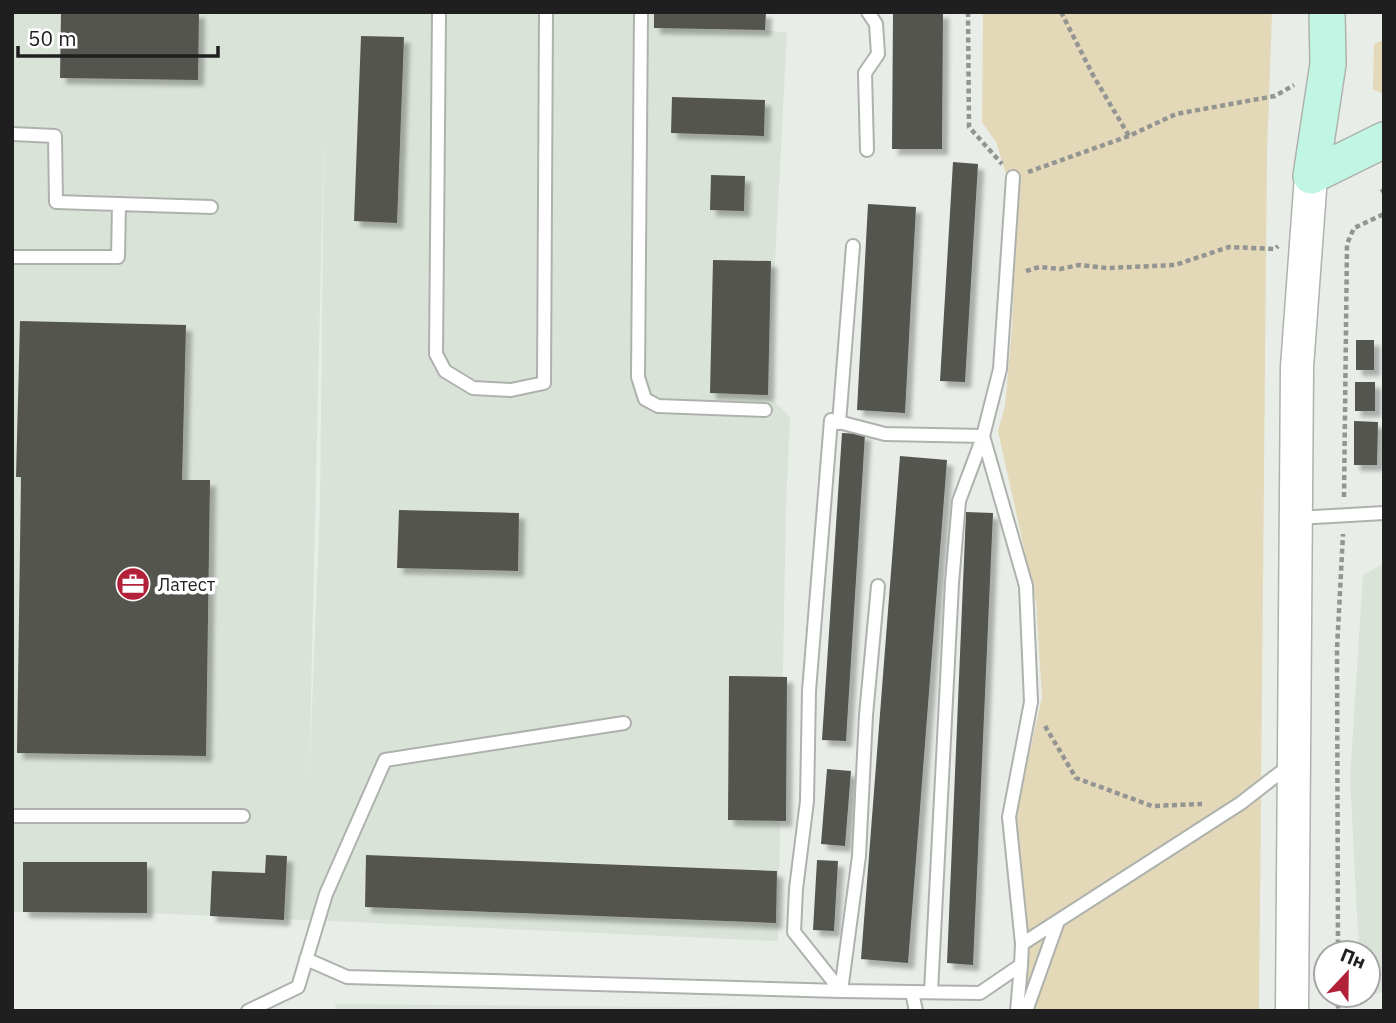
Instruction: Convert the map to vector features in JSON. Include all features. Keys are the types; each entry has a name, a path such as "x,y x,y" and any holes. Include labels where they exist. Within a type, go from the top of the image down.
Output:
{"main road":[{"path":"1311,176 1328,64 1327,12"},
{"path":"1311,176 1384,141"}],"street":[{"path":"1292,1011 1297,367 1311,176"}],"lane":[{"path":"439,12 436,354 444,371 473,388 511,390 544,383 546,12"},
{"path":"641,12 638,377 645,399 658,406 765,410"},
{"path":"867,150 865,73 878,54 876,24 868,12"},
{"path":"12,134 55,136 56,202 211,207"},
{"path":"931,992 952,583 959,500 983,436 1000,369 1013,177"},
{"path":"12,257 118,257 119,205"},
{"path":"839,423 853,246"},
{"path":"841,991 794,932 796,889 807,801 809,691 831,420 885,434 983,436"},
{"path":"983,436 1026,586 1031,702 1009,817 1022,944 1017,1011"},
{"path":"1297,518 1384,513"},
{"path":"841,991 859,856 866,715 878,586"},
{"path":"248,1011 298,986 326,894 385,760 624,723"},
{"path":"1022,944 1241,803 1296,760"},
{"path":"12,816 243,816"},
{"path":"1026,1011 1058,921"},
{"path":"306,959 347,977 980,993 1021,965"},
{"path":"912,992 916,1011"}],"path":[{"path":"968,12 970,127 1013,177 1129,136 1176,114 1275,96 1328,64"},
{"path":"1061,12 1094,77 1129,136"},
{"path":"1338,939 1337,649 1347,452 1347,244 1354,228 1384,214"},
{"path":"1004,280 1039,267 1060,269 1079,265 1107,268 1175,265 1229,247 1275,249 1307,220"},
{"path":"1031,702 1076,778 1152,806 1241,803"}],"shaded area":[{"path":"12,12 766,12 765,30 787,33 768,395 790,417 778,941 147,913 12,912","holes":["324,131 320,506 309,782"]},
{"path":"983,12 1272,12 1267,153 1259,1011 1023,1011 1027,931 1015,816 1042,697 1036,602 998,431 1005,406 1012,328 1016,206 996,142 982,122"},
{"path":"1384,40 1384,94 1373,89 1374,44"},
{"path":"1384,563 1382,992 1382,939 1358,939 1350,778 1363,575"},
{"path":"335,1004 885,1009 891,1011 336,1011"}],"building":[{"path":"61,12 199,12 198,80 60,78"},
{"path":"654,12 766,12 765,30 654,28"},
{"path":"893,12 943,12 942,149 892,149"},
{"path":"361,36 404,37 397,223 354,221"},
{"path":"672,97 765,100 764,136 671,133"},
{"path":"953,162 978,164 965,382 940,381"},
{"path":"711,175 745,176 744,211 710,210"},
{"path":"868,204 916,207 905,413 857,410"},
{"path":"713,260 771,261 768,395 710,393"},
{"path":"20,321 186,325 182,480 210,480 206,756 17,753 21,477 16,477"},
{"path":"1356,340 1374,340 1374,370 1356,370"},
{"path":"1355,382 1375,382 1375,411 1355,411"},
{"path":"1354,421 1378,422 1377,465 1354,465"},
{"path":"842,433 865,434 846,741 822,740"},
{"path":"900,456 947,460 908,963 861,959"},
{"path":"399,510 519,513 518,571 397,568"},
{"path":"966,512 993,513 973,965 947,963"},
{"path":"729,676 787,677 786,821 728,820"},
{"path":"827,769 851,771 845,846 821,844"},
{"path":"266,855 287,856 284,920 210,916 212,871 265,873"},
{"path":"366,855 777,871 776,923 365,907"},
{"path":"817,860 838,861 834,931 813,930"},
{"path":"23,862 147,862 147,913 23,912"}],"place":[{"name":"Латест","path":"133,584"}]}
